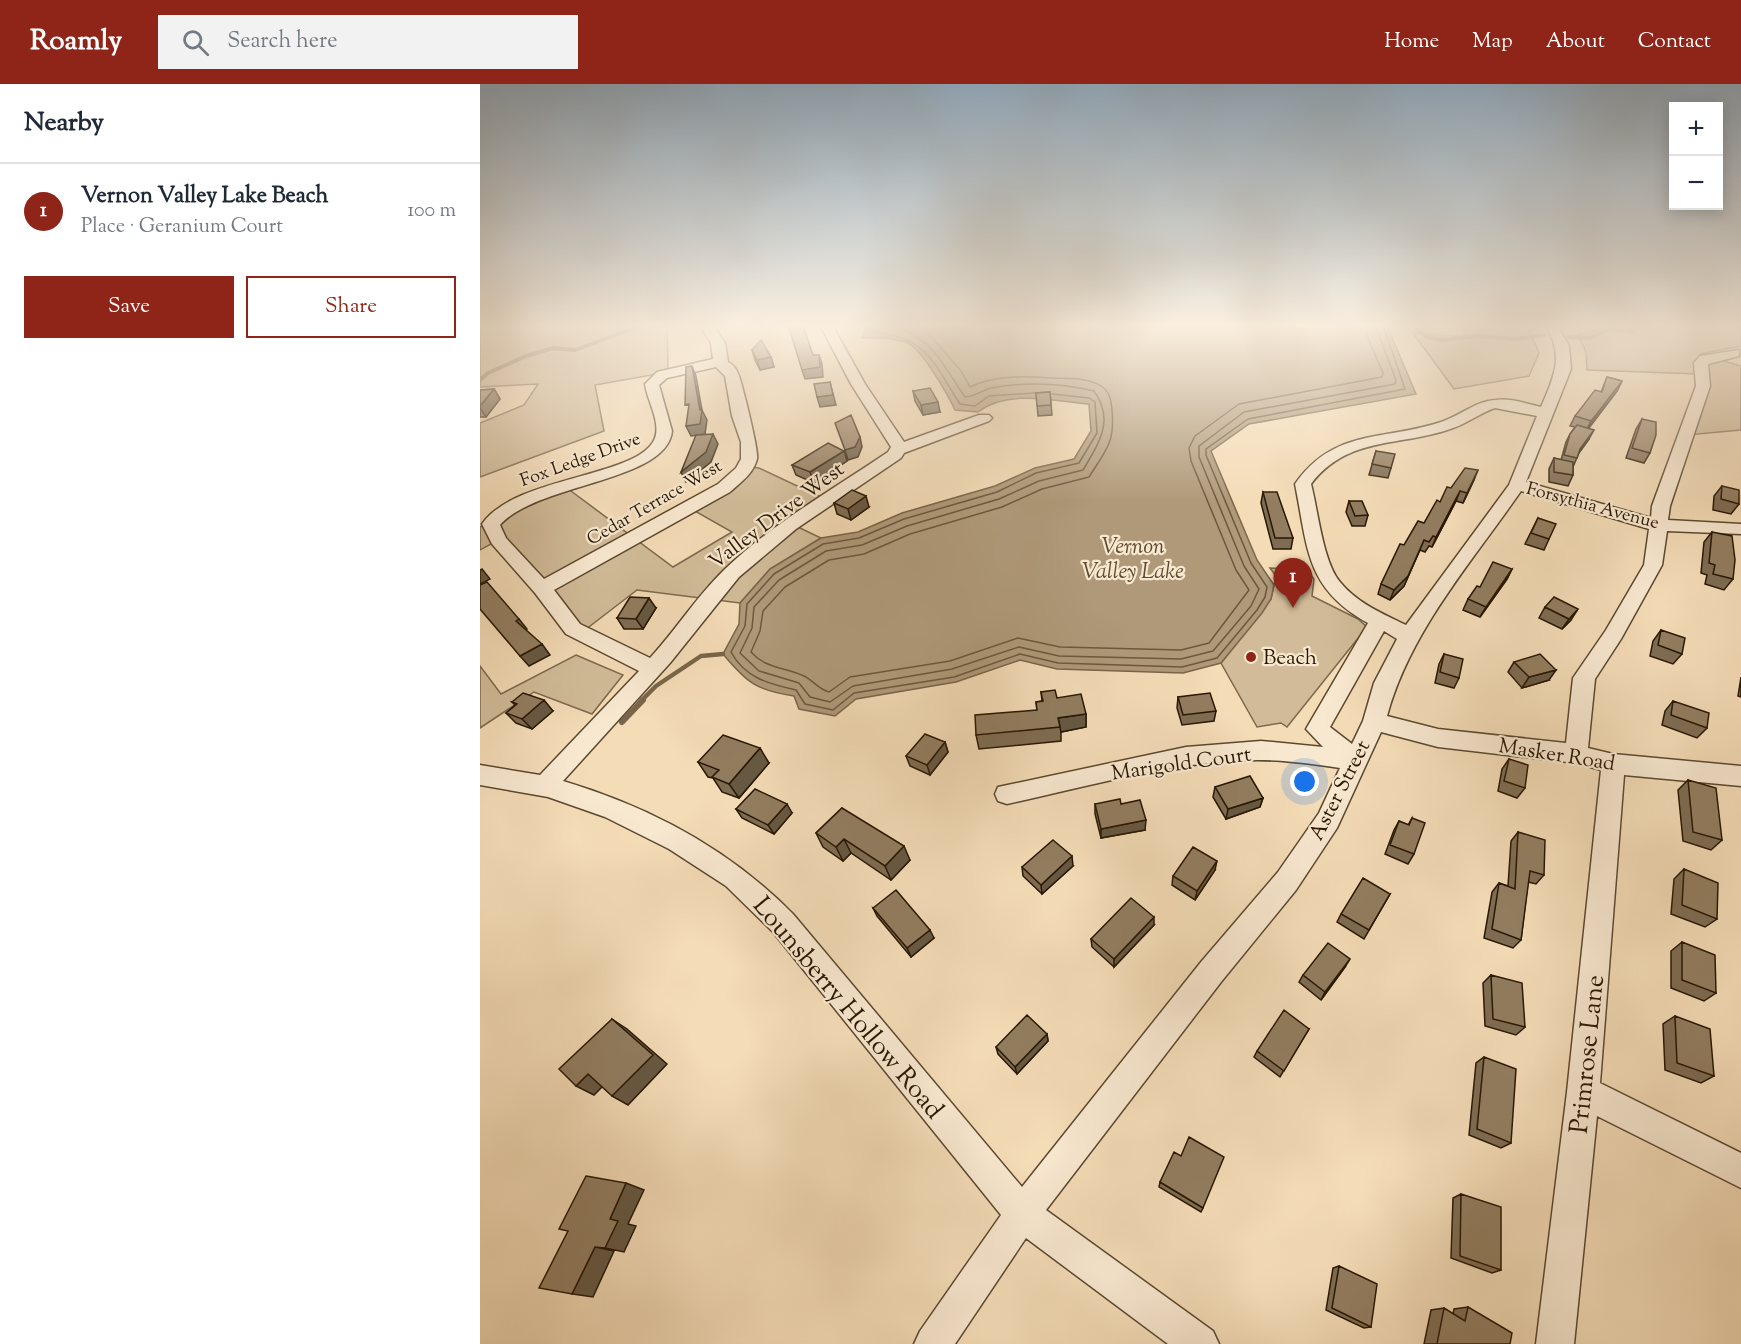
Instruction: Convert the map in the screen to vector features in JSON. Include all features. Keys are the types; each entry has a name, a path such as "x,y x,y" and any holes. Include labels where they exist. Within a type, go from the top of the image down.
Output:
{"street":[{"name":"Fox Ledge Drive","path":"542,588 498,540 491,524 495,516 515,504 627,466 654,453 663,439 664,428 652,384"},
{"name":"Cedar Terrace West","path":"542,588 724,488 743,471 748,459 749,442 740,416 734,384"},
{"path":"858,384 890,430 899,447 897,450"},
{"name":"Aster Street","path":"933,1344 1022,1214 1211,972 1287,881 1328,820 1374,721 1385,683 1409,636 1517,485 1558,384"},
{"path":"1576,754 1584,678 1614,634 1653,565 1656,525 1703,384"},
{"path":"1409,636 1364,612 1331,586 1323,569 1303,484 1311,471 1339,452 1369,439 1414,434 1449,424 1496,404 1546,413"},
{"name":"Valley Drive West","path":"545,786 571,754 653,669 733,571 897,450 984,418"},
{"name":"Forsythia Avenue","path":"1517,485 1656,525 1741,530"},
{"path":"542,588 573,629 653,669"},
{"path":"1357,761 1317,729 1380,620"},
{"name":"Masker Road","path":"1374,721 1438,738 1576,754 1613,764 1741,776"},
{"name":"Marigold Court","path":"1007,794 1168,760 1246,751 1294,752 1357,761"},
{"name":"Primrose Lane","path":"1554,1344 1583,1092 1613,764"},
{"name":"Lounsberry Hollow Road","path":"480,775 545,786 628,817 689,847 719,866 751,891 783,923 1022,1214 1200,1344"},
{"path":"1583,1092 1741,1171"}],"shaded area":[{"path":"480,384 602,384 595,385 604,431 480,477 480,423 524,405 538,384 480,387"},
{"path":"1450,384 1484,384 1454,389"},
{"path":"1696,384 1741,384 1741,430 1687,435"},
{"path":"747,467 759,468 829,501 796,526 821,538 770,569 740,603 637,590 581,633 500,539 480,550 480,527 567,488 673,567 732,532 686,506"},
{"path":"1270,568 1307,570 1314,579 1312,596 1358,619 1367,627 1287,727 1281,723 1257,727 1221,663 1271,599 1276,576"},
{"path":"576,655 623,675 592,714 534,692 480,728 480,666 501,694"}],"water":[{"name":"Vernon Valley Lake","path":"941,384 1412,384 1416,394 1249,424 1211,451 1257,560 1274,585 1271,599 1262,613 1221,663 1183,673 1057,669 1020,660 956,682 856,699 835,716 799,709 794,696 770,691 753,684 723,654 739,624 740,603 770,569 821,538 858,532 902,513 995,486 1035,468 1074,459 1091,431 1089,404 1046,399 1017,399 990,405 978,412 955,410"}],"building":[{"path":"686,384 695,384 700,410 702,410 700,424 686,426 689,404 685,405"},
{"path":"814,384 830,384 833,395 817,397"},
{"path":"1605,384 1620,384 1591,421 1575,416 1595,390 1602,392"},
{"path":"930,388 938,402 921,405 913,391"},
{"path":"494,389 480,406 480,390"},
{"path":"1050,392 1051,405 1037,406 1036,393"},
{"path":"851,415 860,437 855,447 845,450 835,423"},
{"path":"1642,419 1656,422 1656,435 1650,453 1632,448"},
{"path":"1577,425 1594,430 1580,449 1577,458 1564,455 1570,434"},
{"path":"713,434 706,452 681,472 696,435"},
{"path":"828,443 844,451 810,472 792,465"},
{"path":"1376,451 1395,454 1391,468 1372,464"},
{"path":"1554,458 1573,462 1573,475 1554,472"},
{"path":"1465,468 1478,470 1467,493 1460,491 1436,537 1433,536 1429,542 1424,540 1408,576 1394,590 1381,584 1400,544 1404,545 1418,521 1424,523 1437,500 1440,502 1447,487 1451,488"},
{"path":"1722,486 1739,490 1739,504 1721,499"},
{"path":"852,490 866,496 848,509 834,503"},
{"path":"1263,492 1277,492 1293,538 1275,538"},
{"path":"1349,501 1362,501 1368,515 1355,516"},
{"path":"1538,518 1556,524 1549,539 1531,533"},
{"path":"1712,532 1732,536 1735,560 1733,579 1713,574 1715,565 1709,563"},
{"path":"1493,562 1512,569 1486,607 1468,599 1477,586 1480,587"},
{"path":"487,582 519,619 516,621 542,644 520,656 480,609 480,585"},
{"path":"630,597 649,598 636,619 617,618"},
{"path":"1554,597 1578,609 1569,619 1545,607"},
{"path":"1661,630 1685,638 1682,654 1658,645"},
{"path":"1444,654 1463,659 1459,678 1440,672"},
{"path":"1540,654 1556,670 1529,677 1514,662"},
{"path":"1055,690 1057,698 1081,694 1086,714 1058,718 1060,727 976,735 975,715 1037,710 1036,702 1043,701 1041,692"},
{"path":"523,693 544,700 522,719 506,713 517,704 512,702"},
{"path":"1210,693 1216,711 1183,715 1178,697"},
{"path":"1673,701 1709,713 1707,728 1671,715"},
{"path":"925,734 945,742 927,765 906,756"},
{"path":"723,735 760,748 729,784 712,777 719,770 698,762"},
{"path":"1509,759 1528,765 1525,788 1504,781"},
{"path":"1250,776 1263,798 1228,809 1215,787"},
{"path":"1688,780 1716,788 1722,840 1693,832"},
{"path":"755,789 787,804 768,825 736,809"},
{"path":"1120,799 1121,804 1140,800 1146,820 1101,829 1095,804"},
{"path":"842,808 904,846 885,866 844,839 836,847 816,833"},
{"path":"1412,818 1425,823 1414,854 1390,845 1399,821 1409,825"},
{"path":"1518,832 1545,840 1544,875 1530,871 1521,940 1492,929 1499,883 1515,889"},
{"path":"1053,840 1072,856 1041,885 1022,867"},
{"path":"1193,847 1217,861 1197,891 1173,876"},
{"path":"1684,869 1718,883 1717,919 1682,905"},
{"path":"1363,878 1390,894 1369,930 1341,914"},
{"path":"896,890 930,930 907,948 873,908"},
{"path":"1131,898 1154,917 1114,959 1091,939"},
{"path":"1682,942 1715,955 1716,993 1682,980"},
{"path":"1328,943 1350,959 1325,992 1303,975"},
{"path":"1491,975 1522,983 1525,1027 1493,1019"},
{"path":"1284,1010 1309,1029 1284,1071 1257,1051"},
{"path":"1027,1015 1047,1034 1015,1067 996,1047"},
{"path":"1675,1016 1710,1029 1714,1076 1677,1063"},
{"path":"612,1019 653,1055 612,1096 588,1074 576,1086 559,1069"},
{"path":"1484,1057 1516,1069 1511,1143 1477,1129"},
{"path":"1189,1137 1224,1157 1203,1208 1160,1182 1174,1152 1181,1156"},
{"path":"586,1176 626,1183 610,1219 618,1221 605,1248 595,1247 572,1294 539,1288 568,1231 559,1229"},
{"path":"1461,1194 1501,1207 1501,1270 1460,1256"},
{"path":"1339,1266 1377,1284 1371,1327 1332,1308"},
{"path":"1468,1307 1512,1333 1510,1344 1437,1344 1444,1308 1465,1321"}],"waterway":[{"path":"641,701 656,686 701,656 723,654"},
{"path":"622,722 643,700"}],"place":[{"name":"Vernon Valley Lake Beach","path":"1293,608"},
{"name":"Beach","path":"1251,657"}]}
